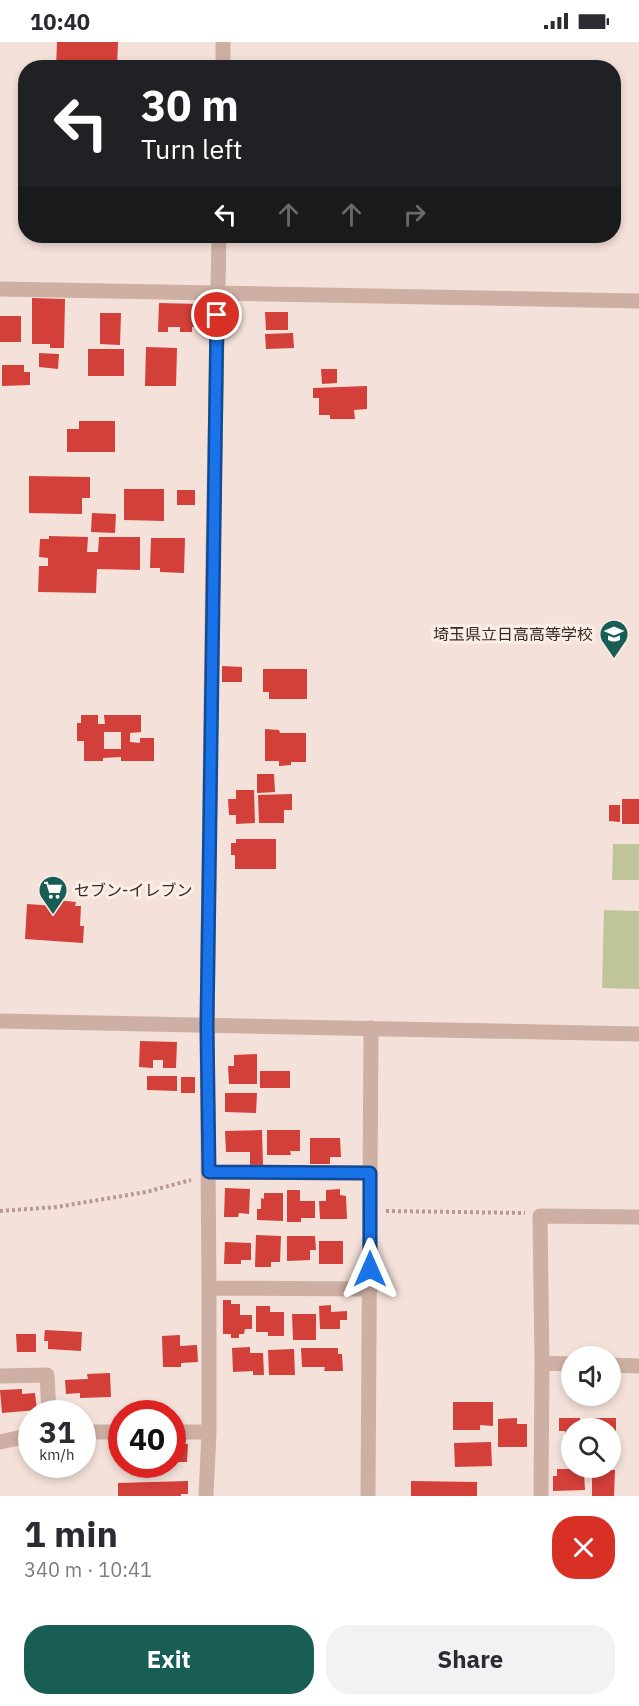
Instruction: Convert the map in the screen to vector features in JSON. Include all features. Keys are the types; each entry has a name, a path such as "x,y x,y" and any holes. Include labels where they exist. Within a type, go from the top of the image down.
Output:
{"street":[{"path":"223,42 223,60"},
{"path":"206,1496 209,1432 207,1025 219,243"},
{"path":"0,289 639,301"},
{"path":"0,1021 639,1034"},
{"path":"368,1496 371,1029"},
{"path":"209,1172 370,1173"},
{"path":"541,1496 540,1216 639,1217"},
{"path":"209,1288 370,1288"},
{"path":"542,1363 561,1364"},
{"path":"621,1365 639,1366"},
{"path":"0,1376 47,1375 48,1400"},
{"path":"186,1432 209,1432"},
{"path":"0,1442 18,1438"}],"path":[{"path":"0,1211 57,1207 146,1192 185,1183 209,1172"},
{"path":"370,1211 524,1213 540,1216"}],"green space":[{"path":"613,844 639,844 639,880 612,880"},
{"path":"604,910 639,911 639,989 602,988"}],"building":[{"path":"57,42 118,42 117,60 56,60"},
{"path":"32,298 65,299 64,348 50,348 50,344 32,344"},
{"path":"159,303 199,304 198,327 192,327 192,332 180,332 180,327 168,327 168,332 158,332"},
{"path":"265,312 288,312 288,330 266,330"},
{"path":"100,313 121,313 120,345 100,344"},
{"path":"0,316 21,316 21,342 0,342"},
{"path":"293,333 294,348 266,349 265,334"},
{"path":"146,347 177,348 176,386 145,386"},
{"path":"88,349 124,349 124,376 88,376"},
{"path":"39,353 59,354 58,369 39,367"},
{"path":"2,365 24,365 24,372 30,372 30,385 2,386"},
{"path":"321,369 337,369 337,383 322,384"},
{"path":"367,386 367,409 354,410 355,419 330,419 330,415 319,415 319,398 313,398 313,388"},
{"path":"79,421 115,421 115,452 67,452 67,429 79,429"},
{"path":"29,476 90,477 90,498 82,498 82,514 29,513"},
{"path":"124,489 164,489 164,521 124,520"},
{"path":"177,490 195,490 195,505 177,505"},
{"path":"92,513 116,514 115,533 91,532"},
{"path":"49,536 88,537 87,552 98,552 99,537 140,537 140,570 97,569 96,593 38,592 39,566 48,566 48,558 39,557 40,539 49,539"},
{"path":"151,538 185,538 184,573 160,572 160,568 150,568"},
{"path":"222,666 242,667 242,682 222,682"},
{"path":"263,669 307,669 307,699 269,699 269,692 263,692"},
{"path":"81,715 98,715 98,724 105,724 104,715 141,715 141,732 130,733 130,742 140,743 140,738 154,738 154,761 121,761 121,757 103,758 103,761 84,761 84,741 77,741 77,723 81,723","holes":["104,732 121,732 121,749 104,749"]},
{"path":"265,729 279,730 280,733 306,733 306,762 291,762 291,765 279,766 279,761 265,761"},
{"path":"257,774 274,774 275,792 257,793"},
{"path":"236,790 254,790 255,823 236,824 236,815 229,815 228,799 236,799"},
{"path":"292,794 292,810 284,810 284,823 259,823 258,795"},
{"path":"622,799 639,799 639,824 622,824"},
{"path":"609,805 620,805 620,822 609,821"},
{"path":"236,839 276,839 276,869 235,869 235,855 231,855 231,843 236,843"},
{"name":"セブン-イレブン","path":"55,900 76,902 75,906 81,906 80,926 84,926 83,943 25,939 27,904 55,906"},
{"path":"140,1041 177,1042 176,1068 163,1068 163,1060 153,1060 153,1068 139,1067"},
{"path":"257,1054 257,1084 229,1084 228,1066 234,1066 234,1055"},
{"path":"260,1071 290,1071 290,1088 260,1088"},
{"path":"147,1076 177,1076 177,1091 147,1090"},
{"path":"181,1077 195,1077 195,1093 181,1093"},
{"path":"225,1093 257,1093 256,1113 225,1112"},
{"path":"262,1130 263,1165 250,1166 250,1152 226,1152 225,1131"},
{"path":"267,1130 300,1130 300,1151 290,1151 291,1155 267,1155"},
{"path":"310,1138 340,1138 341,1157 330,1157 330,1164 310,1164"},
{"path":"225,1188 250,1189 249,1214 239,1213 238,1217 224,1217"},
{"path":"340,1189 340,1195 346,1196 347,1219 320,1219 319,1201 326,1201 326,1190"},
{"path":"287,1190 300,1190 300,1201 315,1201 315,1218 301,1218 301,1222 287,1222"},
{"path":"264,1193 283,1193 283,1221 257,1220 257,1209 261,1209 261,1198 264,1199"},
{"path":"256,1235 281,1236 280,1262 271,1262 271,1267 255,1267"},
{"path":"287,1236 315,1236 316,1250 310,1250 310,1260 287,1261"},
{"path":"319,1241 343,1241 343,1264 319,1264"},
{"path":"225,1242 251,1243 251,1260 241,1260 241,1264 224,1264"},
{"path":"223,1300 231,1300 231,1304 240,1304 240,1315 252,1315 252,1329 245,1329 244,1334 239,1334 239,1338 231,1338 231,1334 223,1334"},
{"path":"331,1305 331,1312 347,1311 347,1320 340,1320 340,1329 320,1329 319,1306"},
{"path":"256,1306 270,1306 270,1312 284,1312 284,1336 268,1336 268,1332 256,1332"},
{"path":"292,1314 316,1314 316,1340 293,1340"},
{"path":"45,1330 82,1332 81,1351 48,1349 48,1341 44,1341"},
{"path":"16,1334 36,1334 36,1352 17,1352"},
{"path":"180,1335 180,1346 197,1345 198,1362 181,1363 181,1367 163,1367 162,1336"},
{"path":"250,1347 250,1353 263,1353 264,1375 253,1375 253,1371 233,1372 232,1348"},
{"path":"301,1348 338,1348 338,1354 342,1354 343,1371 324,1371 325,1367 302,1367"},
{"path":"294,1349 295,1375 269,1375 268,1350"},
{"path":"110,1373 111,1397 80,1398 80,1393 66,1394 65,1380 88,1379 87,1374"},
{"path":"22,1389 22,1394 35,1393 36,1400 18,1400 18,1412 2,1413 0,1390"},
{"path":"453,1402 493,1402 493,1426 480,1425 480,1430 453,1430"},
{"path":"517,1418 517,1424 527,1424 527,1447 498,1447 498,1419"},
{"path":"559,1418 561,1418 561,1431 559,1431"},
{"path":"491,1442 492,1466 455,1467 454,1443"},
{"path":"186,1444 188,1444 187,1462"},
{"path":"557,1469 561,1469 561,1478 584,1478 585,1490 553,1491 553,1476 557,1476"},
{"path":"592,1478 615,1478 614,1496 592,1496"},
{"path":"188,1481 188,1494 181,1494 181,1496 118,1496 118,1483"},
{"path":"411,1481 477,1482 477,1496 411,1496"}],"place":[{"name":"埼玉県立日高高等学校","path":"614,660"},
{"name":"セブン-イレブン","path":"53,916"}],"route":[{"path":"217,315 207,1025 209,1172 370,1173 370,1269"}]}
